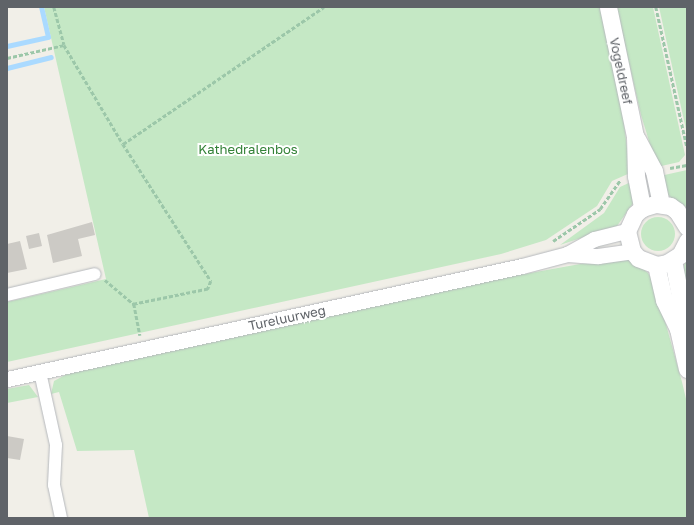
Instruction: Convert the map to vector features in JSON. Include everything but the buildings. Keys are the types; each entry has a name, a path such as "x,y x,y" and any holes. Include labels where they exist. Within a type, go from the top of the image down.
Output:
{"main road":[{"name":"Vogeldreef","path":"608,7 635,136 636,176 642,208"},
{"name":"Vogeldreef","path":"635,136 654,171 662,204"},
{"path":"686,221 674,208 662,204 642,208 629,222 627,231 632,251 638,258 656,265 673,260 680,255 687,240"},
{"path":"673,260 680,296 678,329"},
{"path":"656,265 664,300 678,329 687,369"}],"street":[{"name":"Tureluurweg","path":"7,379 516,268 567,254 594,239 627,231"},
{"name":"Tureluurweg","path":"567,254 598,256 632,251"},
{"path":"7,295 95,274"},
{"path":"40,372 56,445 54,485 61,518"}],"path":[{"path":"54,7 64,45 123,144 211,281 208,289 134,304"},
{"path":"123,144 324,7"},
{"path":"656,7 687,147"},
{"path":"7,58 64,45"},
{"path":"654,171 687,165"},
{"path":"550,243 600,209 621,179 636,176"},
{"path":"95,274 134,304 140,335"}],"green space":[{"name":"Kathedralenbos","path":"44,7 600,7 623,115 630,173 612,181 597,206 546,240 501,254 7,362 7,302 106,279"},
{"path":"616,7 653,7 685,155 679,162 657,167 641,115"},
{"path":"659,7 687,7 687,134"},
{"path":"687,170 687,208 670,197 664,190 660,176"},
{"path":"633,181 634,202 617,226 560,245 604,213 620,187"},
{"path":"661,217 670,222 674,227 674,241 670,246 665,250 655,251 651,250 642,241 641,231 642,227 651,218"},
{"path":"619,257 629,259 640,266 648,273 655,285 682,382 687,403 687,518 149,518 134,450 77,451 59,392 51,394 54,381 67,374 503,278"},
{"path":"687,258 687,312 682,271"},
{"path":"29,385 38,397 7,403 7,389"}],"waterway":[{"path":"7,46 48,37 41,7"},
{"path":"7,68 51,57"}]}
